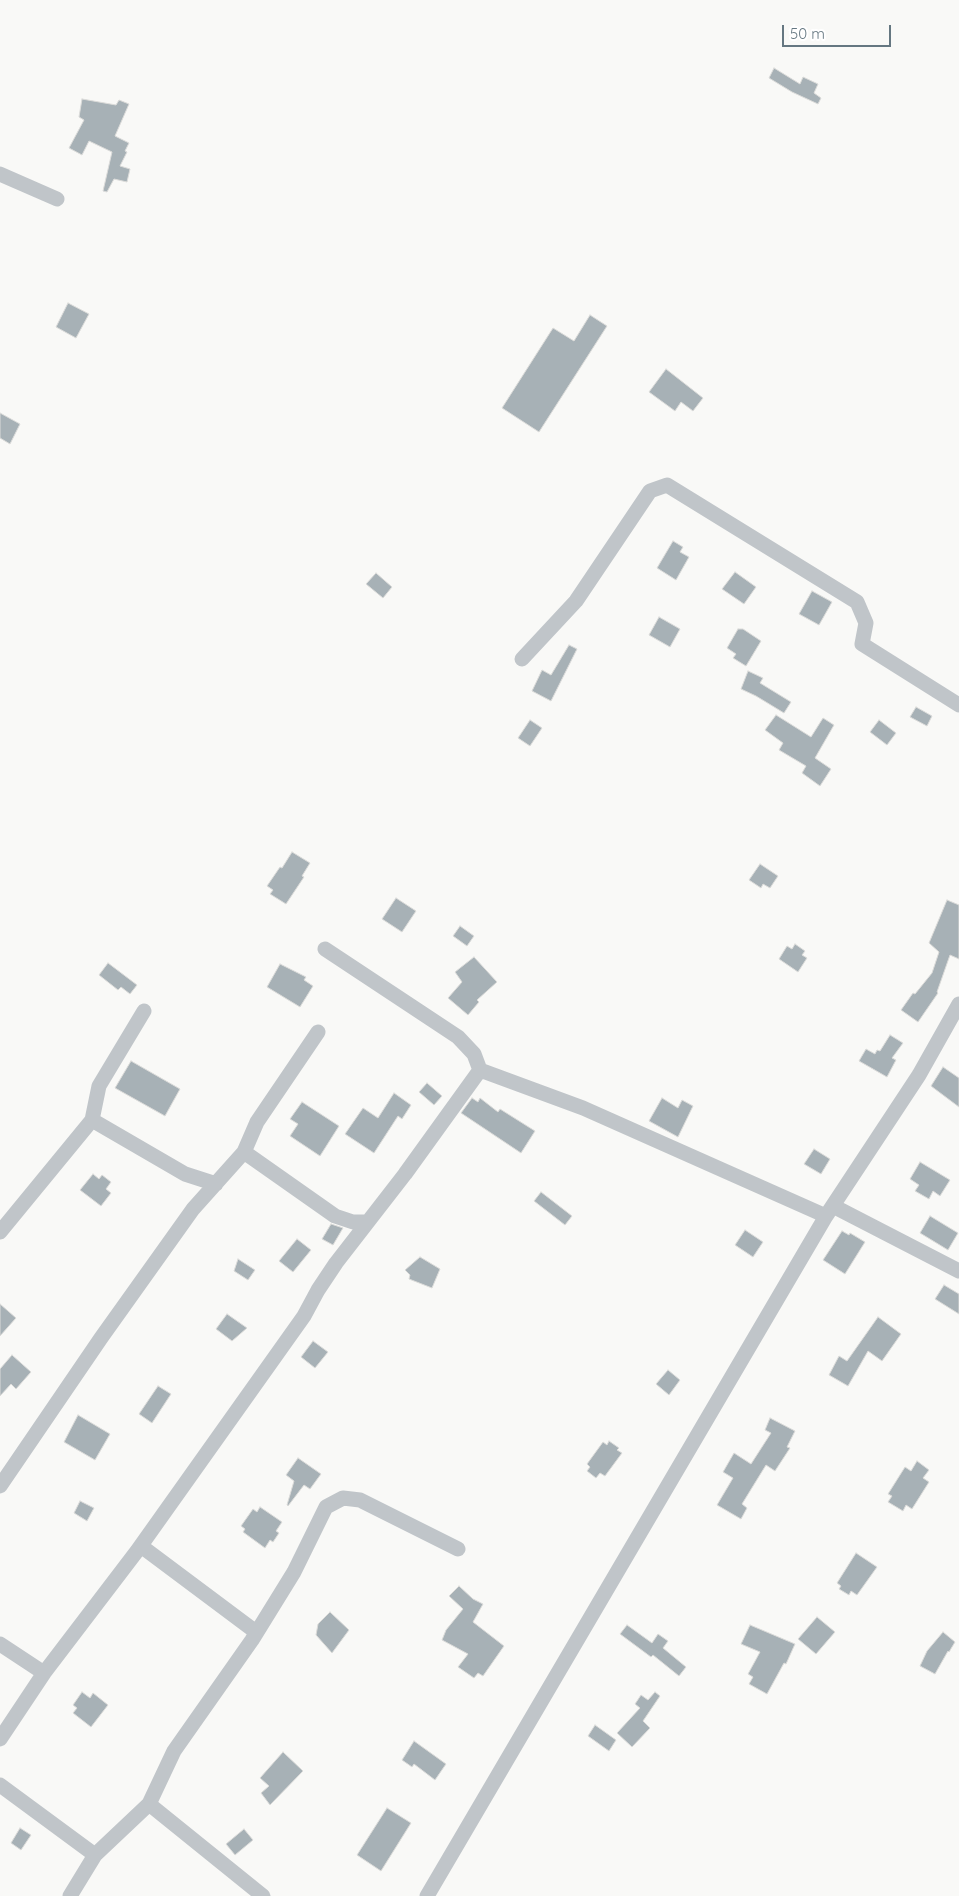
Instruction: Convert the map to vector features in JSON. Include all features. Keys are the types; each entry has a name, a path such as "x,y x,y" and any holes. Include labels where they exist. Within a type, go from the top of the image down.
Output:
{"street":[{"path":"0,174 57,199"},
{"path":"522,659 576,601 650,491 667,485 857,602 866,623 862,644 959,705"},
{"path":"325,949 458,1037 474,1054 480,1070 583,1108 829,1211 959,1270"},
{"path":"427,1896 829,1211 919,1076 959,1004"},
{"path":"0,1232 92,1120 99,1086 144,1011"},
{"path":"0,1486 193,1209 244,1152 257,1122 318,1032"},
{"path":"0,1739 44,1673 140,1546 304,1316 336,1263 405,1174 480,1070"},
{"path":"92,1120 185,1174 216,1184"},
{"path":"244,1152 335,1216 353,1222 367,1222"},
{"path":"70,1896 95,1854 149,1804 174,1750 256,1632 294,1572 326,1507 343,1498 360,1500 458,1549"},
{"path":"140,1546 256,1632"},
{"path":"0,1644 44,1673"},
{"path":"0,1785 95,1854"},
{"path":"149,1804 263,1896"}],"building":[{"path":"774,68 800,84 803,77 818,84 814,93 821,98 818,104 792,92 769,78"},
{"path":"82,99 116,105 119,100 129,104 115,136 129,143 120,166 130,169 127,182 114,179 107,192 103,191 112,152 89,141 82,155 69,148 84,120 79,117"},
{"path":"68,303 89,314 76,338 56,327"},
{"path":"590,315 607,326 539,432 502,408 553,328 574,341"},
{"path":"666,369 703,398 693,411 681,402 675,411 649,392"},
{"path":"0,413 20,424 10,444 0,438"},
{"path":"673,541 683,547 680,552 689,557 676,580 657,568"},
{"path":"735,572 756,587 744,604 722,589"},
{"path":"376,573 392,587 383,598 366,584"},
{"path":"812,591 832,602 819,625 799,614"},
{"path":"659,617 680,629 670,647 649,635"},
{"path":"738,629 743,629 761,641 746,666 733,658 736,654 727,648"},
{"path":"569,645 577,649 551,701 532,691 542,670 551,675"},
{"path":"748,671 763,678 760,683 791,702 784,713 741,689"},
{"path":"916,707 932,716 927,726 910,717"},
{"path":"776,715 811,737 823,718 834,725 815,758 831,769 820,786 802,773 806,766 779,750 783,743 765,730"},
{"path":"530,720 542,728 530,746 518,738"},
{"path":"879,720 896,733 887,745 870,732"},
{"path":"292,852 310,863 302,876 304,877 286,904 270,894 273,890 267,886"},
{"path":"760,864 778,876 770,888 763,884 761,888 749,880"},
{"path":"396,898 416,911 402,932 382,919"},
{"path":"947,900 959,905 959,959 950,955 938,993 918,1022 901,1010 913,993 915,994 932,973 939,952 929,943"},
{"path":"460,926 474,936 467,946 453,936"},
{"path":"795,944 805,951 802,955 807,958 798,972 779,959 787,946 792,949"},
{"path":"474,957 497,982 477,1000 479,1002 468,1015 448,998 462,982 455,972"},
{"path":"108,963 137,985 130,994 121,987 118,990 99,975"},
{"path":"280,964 306,977 304,980 313,986 300,1007 267,987"},
{"path":"890,1035 903,1043 892,1058 896,1060 887,1077 859,1061 866,1049 875,1054 877,1050 880,1051"},
{"path":"131,1061 180,1089 165,1116 115,1088"},
{"path":"943,1067 959,1078 959,1107 931,1086"},
{"path":"427,1083 442,1096 434,1105 419,1092"},
{"path":"394,1093 411,1105 402,1119 398,1116 374,1153 345,1134 363,1108 378,1118"},
{"path":"472,1098 478,1102 480,1098 498,1112 500,1109 535,1131 521,1153 461,1113"},
{"path":"662,1098 678,1108 682,1100 693,1106 678,1137 649,1121"},
{"path":"302,1102 339,1126 320,1156 290,1136 298,1124 290,1119"},
{"path":"814,1149 830,1159 821,1174 804,1164"},
{"path":"920,1162 950,1180 940,1196 933,1191 929,1199 915,1191 919,1185 910,1179"},
{"path":"93,1174 99,1179 102,1175 111,1182 106,1189 111,1193 101,1206 80,1190"},
{"path":"541,1192 572,1216 565,1225 534,1201"},
{"path":"930,1216 958,1233 948,1250 920,1233"},
{"path":"331,1224 343,1228 333,1245 322,1239"},
{"path":"745,1230 763,1242 753,1257 735,1245"},
{"path":"842,1231 849,1235 850,1233 865,1242 845,1274 823,1260"},
{"path":"297,1239 311,1250 293,1272 279,1261"},
{"path":"420,1257 440,1269 432,1288 409,1279 410,1275 405,1270"},
{"path":"238,1259 255,1270 248,1280 234,1271"},
{"path":"944,1285 959,1294 959,1314 935,1299"},
{"path":"0,1304 16,1318 0,1336"},
{"path":"227,1314 247,1328 232,1341 216,1329"},
{"path":"878,1317 901,1334 882,1361 868,1351 848,1386 829,1375 839,1356 847,1361"},
{"path":"313,1341 328,1352 315,1368 301,1357"},
{"path":"12,1355 31,1372 16,1389 11,1384 0,1396 0,1369"},
{"path":"668,1370 680,1380 669,1395 656,1384"},
{"path":"158,1386 171,1394 152,1423 139,1414"},
{"path":"78,1415 110,1434 95,1460 64,1442"},
{"path":"770,1418 795,1431 787,1447 790,1448 775,1471 766,1465 742,1504 747,1508 741,1519 717,1505 733,1478 723,1472 734,1453 751,1464 771,1433 765,1430"},
{"path":"609,1441 619,1448 617,1450 622,1453 605,1476 600,1473 596,1478 587,1471 590,1467 587,1464 603,1442 607,1445"},
{"path":"298,1458 321,1474 310,1489 304,1485 288,1506 294,1481 286,1475"},
{"path":"917,1461 929,1470 923,1478 929,1482 912,1509 906,1505 903,1511 888,1502 892,1496 888,1494 905,1467 911,1471"},
{"path":"80,1501 94,1508 87,1521 74,1513"},
{"path":"260,1507 282,1522 276,1531 279,1533 273,1542 270,1540 265,1548 243,1532 245,1529 241,1526 253,1509 257,1512"},
{"path":"856,1553 877,1567 857,1595 851,1591 849,1595 839,1589 841,1586 837,1583"},
{"path":"459,1586 473,1599 483,1604 473,1622 504,1646 483,1676 478,1673 474,1678 458,1667 468,1654 442,1640 446,1630 463,1609 449,1596"},
{"path":"330,1612 349,1630 332,1653 316,1635 318,1624"},
{"path":"817,1617 835,1632 816,1654 798,1639"},
{"path":"627,1625 652,1643 658,1634 668,1641 663,1648 686,1667 679,1676 653,1655 651,1657 620,1634"},
{"path":"750,1625 795,1644 786,1664 784,1663 767,1694 749,1684 753,1677 748,1674 760,1652 741,1644"},
{"path":"943,1632 955,1642 935,1674 920,1666 927,1651"},
{"path":"82,1692 90,1698 93,1693 108,1705 91,1727 73,1713 77,1708 73,1705"},
{"path":"655,1692 660,1696 643,1721 650,1728 632,1747 617,1733 640,1708 635,1704 641,1695 648,1700"},
{"path":"595,1725 616,1740 609,1751 588,1736"},
{"path":"414,1741 446,1764 435,1780 414,1764 412,1767 402,1760"},
{"path":"283,1752 303,1771 270,1805 261,1793 269,1786 260,1778"},
{"path":"387,1808 411,1823 381,1871 357,1855"},
{"path":"20,1828 31,1835 21,1850 11,1843"},
{"path":"244,1829 253,1840 235,1855 226,1844"}]}
